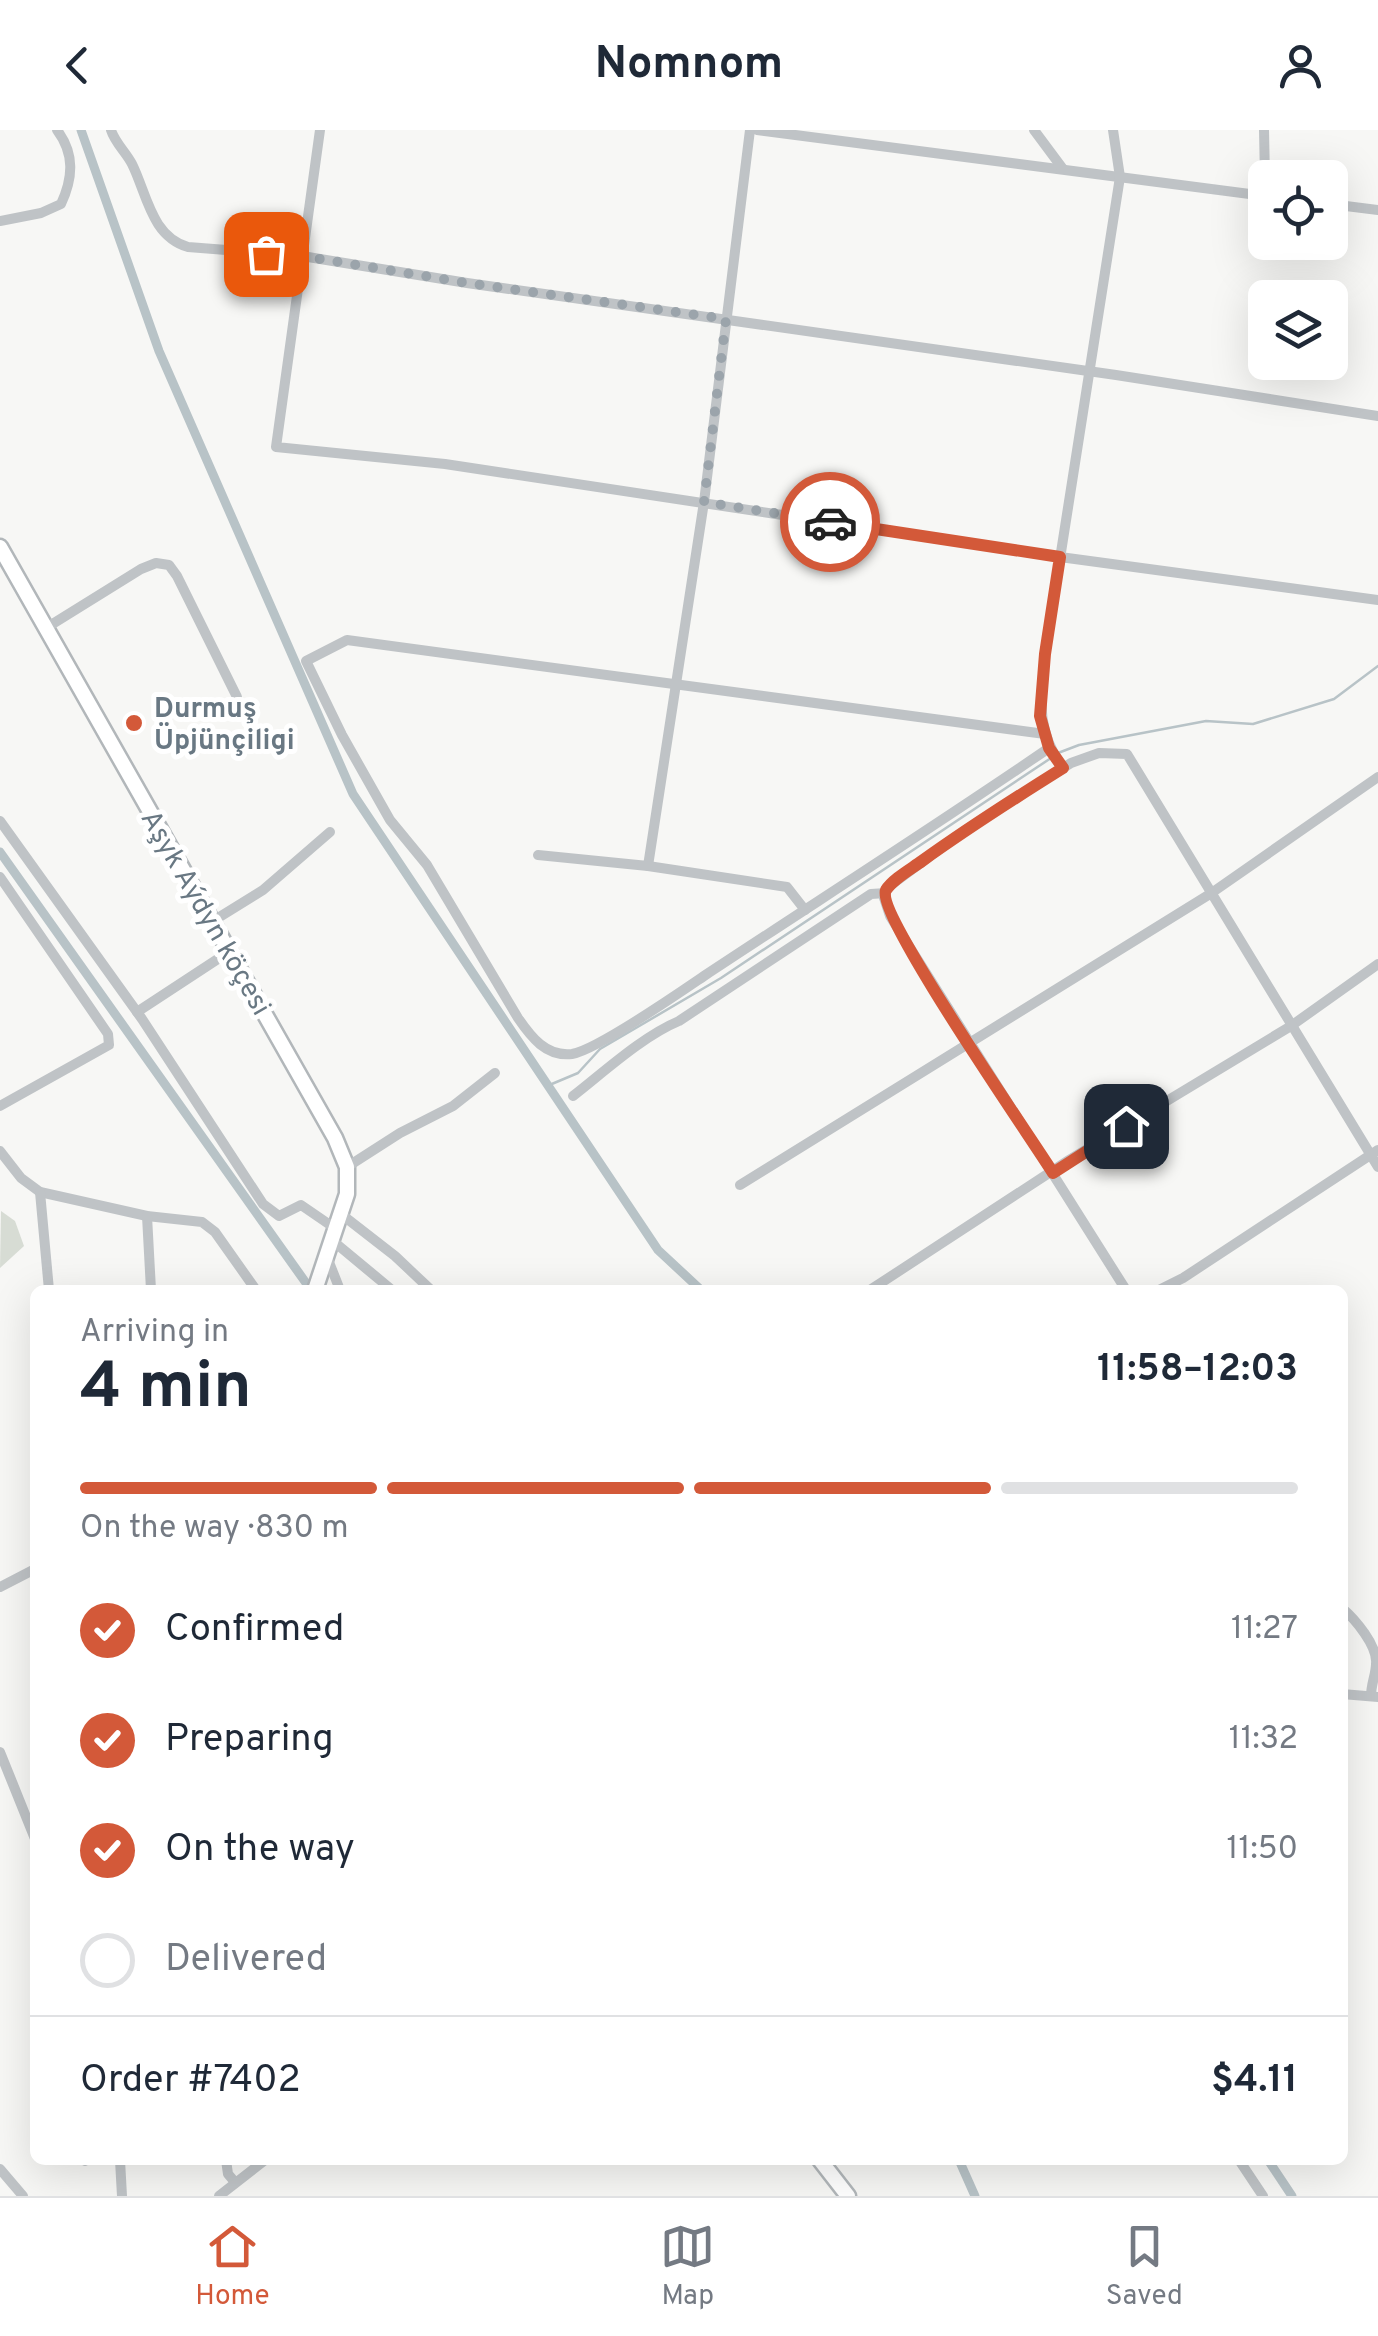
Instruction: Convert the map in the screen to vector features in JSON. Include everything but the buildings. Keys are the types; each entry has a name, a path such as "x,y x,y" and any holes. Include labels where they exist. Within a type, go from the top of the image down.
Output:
{"main road":[{"name":"Aşyk Aýdyn köçesi","path":"0,547 335,1138 347,1167"},
{"path":"317,1285 347,1194 347,1167"},
{"path":"824,2165 848,2196"}],"street":[{"path":"0,221 41,213 61,204 69,188 72,159 57,130"},
{"path":"111,130 132,162 144,198 163,232 175,243 302,256 1378,416"},
{"path":"320,130 276,448 445,464 1060,557 1378,600"},
{"path":"648,866 704,502 754,130 1248,194"},
{"path":"1034,130 1063,170"},
{"path":"1062,766 1049,749 1040,716 1045,654 1120,177 1113,130"},
{"path":"1264,130 1265,160"},
{"path":"1348,206 1378,210"},
{"path":"46,628 142,570 156,563 168,565 178,576 237,697"},
{"path":"1045,734 347,640 306,661 390,820 427,865 518,1018 544,1048 575,1054 660,1005 1049,749"},
{"path":"1123,1285 890,916 886,894 887,888 913,867 1062,766 1098,754 1127,754 1291,1026 1374,1152 1378,1167"},
{"path":"740,1186 1210,894 1378,777"},
{"path":"0,821 136,1012 263,1204 278,1216 301,1205 337,1228 395,1256 426,1285"},
{"path":"213,921 263,890 330,832"},
{"path":"538,855 648,866 787,888 805,910"},
{"path":"0,877 108,1034 108,1044 0,1106"},
{"path":"573,1096 638,1048 647,1036 679,1021 871,894 886,894"},
{"path":"136,1012 230,951"},
{"path":"878,1285 1083,1152 1291,1026 1378,964"},
{"path":"347,1167 400,1133 453,1106 495,1073"},
{"path":"0,1151 20,1178 40,1192 147,1216 194,1219 215,1232 252,1285"},
{"path":"1169,1285 1374,1152"},
{"path":"40,1192 49,1285"},
{"path":"147,1216 151,1285"},
{"path":"337,1228 388,1285"},
{"path":"324,1261 337,1285"},
{"path":"0,1587 30,1572"},
{"path":"1348,1613 1357,1621 1375,1654 1376,1668 1373,1690 1348,1693"},
{"path":"0,1752 30,1826"},
{"path":"120,2165 122,2196"},
{"path":"227,2165 234,2181"},
{"path":"219,2196 258,2165"},
{"path":"1242,2165 1263,2196"},
{"path":"0,2169 23,2196"}],"shaded area":[{"path":"1,1211 15,1221 24,1246 0,1268"}],"waterway":[{"path":"81,130 159,351 353,794 658,1250 696,1285"},
{"path":"1058,753 1079,745 1206,721 1253,724 1334,699 1378,666"},
{"path":"547,1086 578,1073 600,1049 721,978 1051,758"},
{"path":"0,852 307,1285"},
{"path":"961,2165 975,2196"},
{"path":"1271,2165 1292,2196"}],"way so far":[{"path":"266,254 302,256 726,319 704,502 830,522"}],"place":[{"name":"Durmuş Üpjünçiligi","path":"134,723"}],"route":[{"path":"830,522 1060,557 1040,716 1049,748 1063,768 913,867 887,888 884,898 890,916 924,973 1053,1173 1126,1126"}]}
